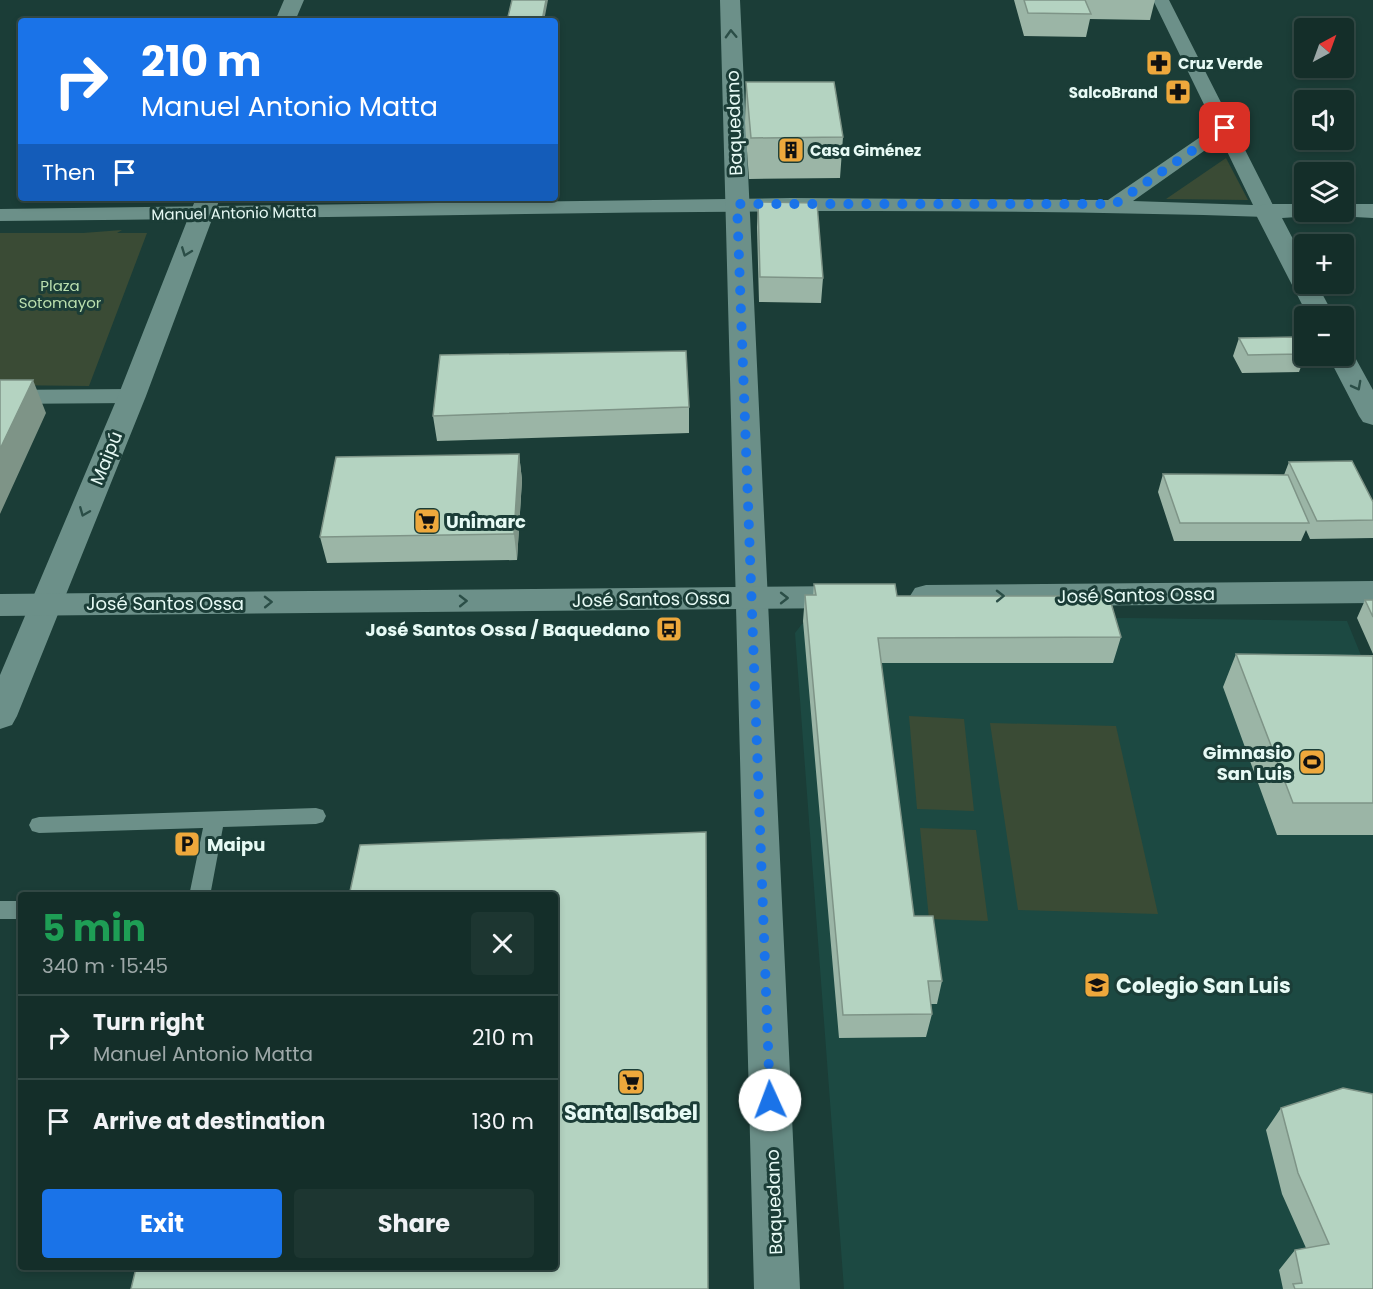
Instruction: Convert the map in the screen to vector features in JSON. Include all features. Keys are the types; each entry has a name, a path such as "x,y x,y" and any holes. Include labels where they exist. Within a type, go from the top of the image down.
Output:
{"street":[{"path":"286,18 294,0"},
{"name":"Baquedano","path":"730,0 777,1289"},
{"path":"1161,0 1316,306"},
{"path":"1115,204 1225,128"},
{"name":"Manuel Antonio Matta","path":"0,215 204,206 737,204 1115,204 1294,211"},
{"name":"Maipú","path":"0,716 132,396 204,206"},
{"path":"1354,211 1373,211"},
{"path":"1346,366 1373,416"},
{"path":"0,397 132,396"},
{"name":"José Santos Ossa","path":"0,605 1373,592"}],"lane":[{"path":"39,825 316,816"},
{"path":"200,892 215,819"},
{"path":"0,910 18,910"}],"shaded area":[{"name":"Colegio San Luis","path":"1128,618 1347,621 1373,681 1373,1289 844,1289 795,633 802,624 814,621"}],"green space":[{"path":"1226,158 1248,200 1166,199"},
{"name":"Plaza Sotomayor","path":"122,230 117,233 147,233 89,386 0,385 0,233 83,233"},
{"path":"909,716 964,719 974,811 917,809"},
{"path":"990,723 1116,726 1158,914 1018,910"},
{"path":"920,828 976,830 988,921 929,919"}],"building":[{"path":"512,0 546,0 543,18 508,18"},
{"path":"1024,0 1085,0 1091,14 1028,13"},
{"path":"746,82 834,82 843,137 751,138"},
{"path":"758,202 817,203 823,278 760,277"},
{"path":"1294,337 1294,354 1248,355 1239,338"},
{"path":"686,351 689,407 433,416 440,355"},
{"path":"0,380 33,380 0,449"},
{"name":"Unimarc","path":"519,454 514,534 320,537 336,457"},
{"path":"1352,461 1373,502 1373,520 1317,521 1289,462"},
{"path":"1163,474 1288,475 1309,523 1180,523"},
{"path":"814,584 895,584 897,596 1109,596 1121,637 878,638 914,916 933,916 942,981 928,981 932,1014 843,1015 805,595 816,595"},
{"path":"1365,600 1373,600 1373,617"},
{"name":"Gimnasio San Luis","path":"1236,654 1373,656 1373,803 1293,803"},
{"name":"Santa Isabel","path":"706,832 708,1289 131,1289 136,1270 558,1270 558,892 350,892 360,845"},
{"path":"1343,1088 1373,1094 1373,1289 1295,1289 1293,1284 1302,1283 1295,1250 1329,1244 1298,1173 1281,1108"}],"place":[{"name":"Cruz Verde","path":"1159,63"},
{"name":"SalcoBrand","path":"1178,92"},
{"name":"Casa Giménez","path":"791,150"},
{"name":"Unimarc","path":"427,521"},
{"name":"José Santos Ossa / Baquedano","path":"669,629"},
{"name":"Gimnasio San Luis","path":"1312,762"},
{"name":"Maipu","path":"187,844"},
{"name":"Colegio San Luis","path":"1097,985"},
{"name":"Santa Isabel","path":"631,1082"}],"route":[{"path":"770,1100 737,204 1115,204 1225,128"}]}
